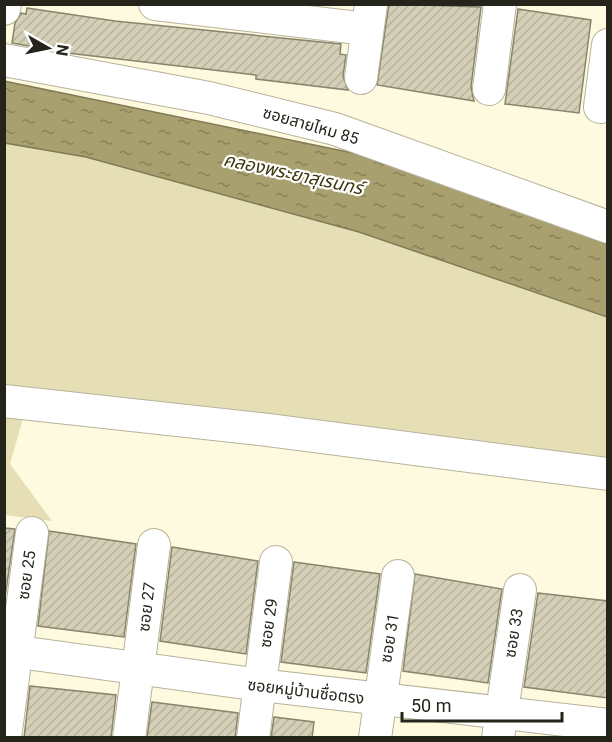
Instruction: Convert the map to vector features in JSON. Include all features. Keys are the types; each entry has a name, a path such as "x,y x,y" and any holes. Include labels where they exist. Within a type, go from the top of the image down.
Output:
{"street":[{"path":"155,4 369,17 362,78"},
{"path":"489,89 500,4"},
{"path":"600,107 608,45"},
{"name":"ซอยสายไหม 85","path":"4,60 209,98 335,129 608,227"},
{"path":"4,401 268,430 608,474"},
{"name":"ซอย 25","path":"5,738 10,651 32,533"},
{"name":"ซอย 27","path":"129,738 154,546"},
{"name":"ซอย 29","path":"253,738 276,562"},
{"name":"ซอย 31","path":"375,738 398,576"},
{"name":"ซอย 33","path":"499,725 520,590"},
{"name":"ซอยหมู่บ้านซื่อตรง","path":"10,651 380,700 499,725 608,725"}],"shaded area":[{"path":"4,143 86,157 359,232 607,317 607,467 5,392"},
{"path":"5,412 24,415 10,464 52,521 5,515"}],"water":[{"name":"คลองพระยาสุเรนทร์","path":"4,81 377,158 607,244 607,317 359,232 86,157 5,143"}],"building":[{"path":"389,4 481,7 471,87 474,101 377,85"},
{"path":"27,8 115,21 341,44 340,54 346,55 343,76 348,90 256,79 256,75 67,53 12,43 15,23 21,13 26,14"},
{"path":"518,9 591,20 579,113 505,104"},
{"path":"4,528 15,529 4,604"},
{"path":"49,531 136,544 124,637 38,626"},
{"path":"172,547 258,561 246,654 160,641"},
{"path":"294,562 380,574 366,673 281,662"},
{"path":"415,574 502,589 488,683 403,671"},
{"path":"538,593 608,601 608,698 524,687"},
{"path":"30,686 116,695 111,738 24,738"},
{"path":"152,702 238,713 235,738 147,738"},
{"path":"274,717 314,722 312,738 271,738"}]}
